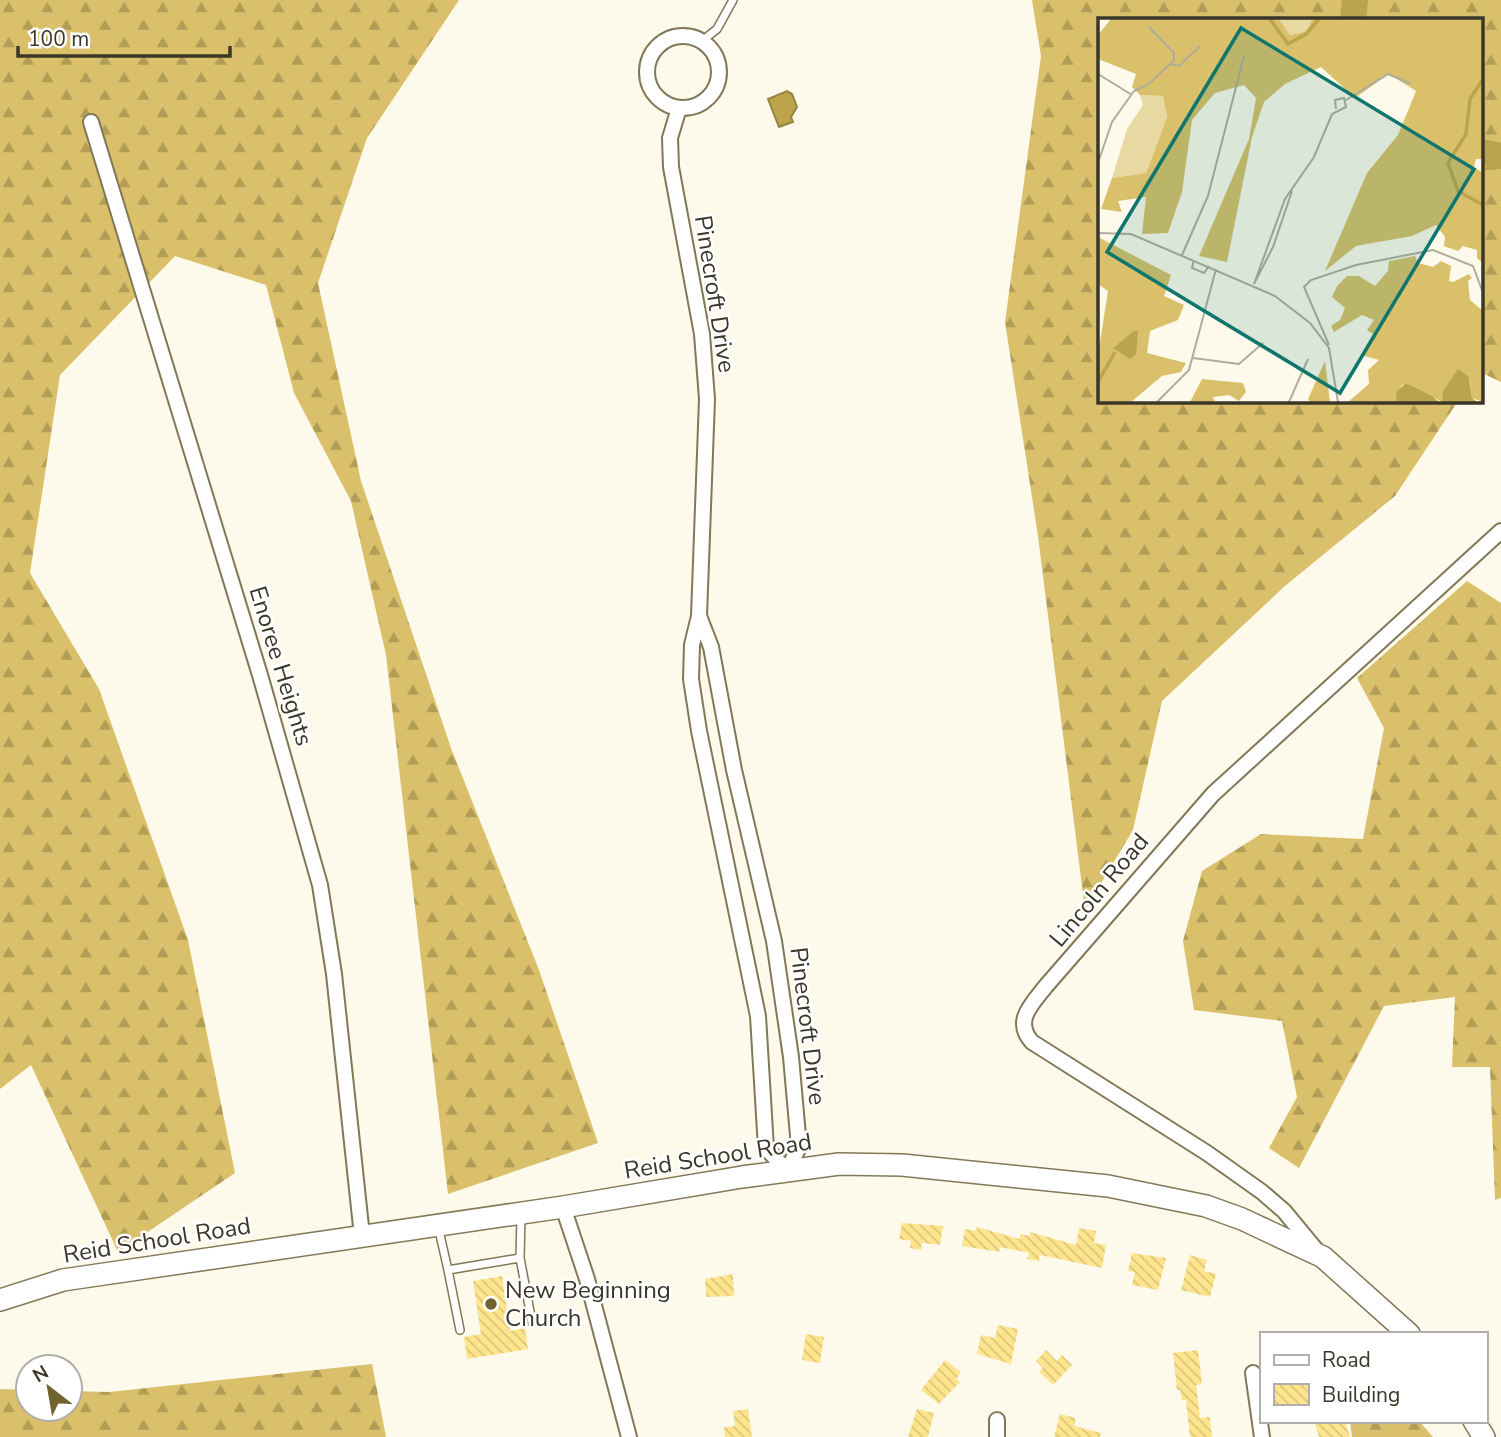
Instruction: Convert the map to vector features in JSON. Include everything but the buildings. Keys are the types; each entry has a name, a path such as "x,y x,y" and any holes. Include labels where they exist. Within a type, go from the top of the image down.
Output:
{"street":[{"path":"687,36 702,41 717,60 717,83 702,102 679,107 664,102 652,91 647,76 649,60 657,47 671,38 687,36"},
{"name":"Pinecroft Drive","path":"679,107 670,138 671,167 702,334 706,376 699,616 692,645 691,679 699,731 758,1016 766,1148 787,1171 799,1147 792,1057 774,941 734,770 711,647 699,616"},
{"name":"Enoree Heights","path":"91,122 268,701 320,885 334,974 362,1236"},
{"name":"Lincoln Road","path":"1323,1257 1284,1211 1262,1192 1207,1153 1032,1042 1024,1031 1024,1017 1046,986 1213,794 1501,531"},
{"name":"Reid School Road","path":"0,1300 63,1280 563,1207 787,1171 839,1164 902,1165 1108,1186 1206,1206 1242,1219 1323,1257 1407,1332"},
{"path":"563,1207 587,1279 629,1437"},
{"path":"1253,1373 1260,1423"},
{"path":"997,1420 998,1437"}],"lane":[{"path":"702,41 717,29 733,0"},
{"path":"522,1213 520,1258 532,1322"},
{"path":"438,1225 460,1330"},
{"path":"448,1270 520,1258"}],"green space":[{"path":"0,0 459,0 367,138 318,283 361,481 451,748 539,970 598,1143 448,1194 386,655 351,501 294,393 266,285 175,256 60,375 30,573 99,689 188,940 235,1173 118,1252 31,1065 0,1089"},
{"path":"1032,0 1501,0 1501,382 1484,374 1484,18 1098,18 1098,402 1457,402 1395,496 1285,586 1162,701 1133,830 1085,910 1038,536 1005,322 1041,56"},
{"path":"1467,581 1501,603 1501,1198 1495,1200 1490,1067 1452,1067 1455,997 1384,1006 1299,1168 1269,1148 1297,1097 1282,1021 1194,1010 1183,941 1202,871 1261,834 1363,839 1384,728 1357,678"},
{"path":"372,1364 386,1437 0,1437 0,1389 14,1390 14,1423 84,1423 84,1391 109,1392"},
{"path":"1350,1423 1421,1423 1433,1437 1352,1437"}],"shaded area":[{"path":"787,91 792,94 797,107 791,117 793,122 779,127 768,99"}],"waterway":[{"path":"1353,18 1355,0"},
{"path":"1484,152 1501,156"}],"place":[{"name":"New Beginning Church","path":"491,1304"}]}
